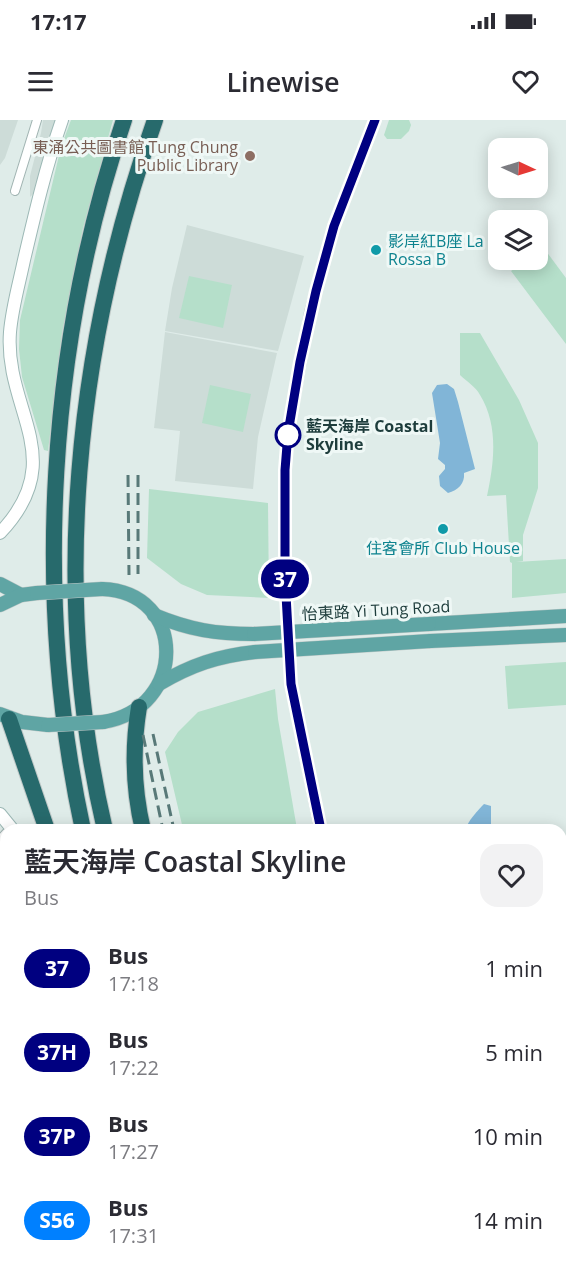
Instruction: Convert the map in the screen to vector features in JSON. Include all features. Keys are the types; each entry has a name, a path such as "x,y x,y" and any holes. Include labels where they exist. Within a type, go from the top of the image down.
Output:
{"highway":[{"path":"82,824 59,677 55,560 57,473 68,361 81,284 95,219 124,120"},
{"path":"104,824 92,768 79,675 75,596 78,485 88,392 102,310 122,224 155,120"},
{"path":"139,707 134,749 134,773 142,824"},
{"path":"5,716 45,824"}],"main road":[{"path":"0,533 22,505 33,474 32,438 11,365 10,329 33,221 63,120"},
{"path":"0,584 21,596"},
{"path":"0,605 21,596 37,593 102,589 126,593 141,602 154,615 164,632 167,648 166,662 159,684 139,707 121,718 103,722 48,725 34,724 5,716"},
{"name":"怡東路 Yi Tung Road","path":"154,615 198,630 224,634 566,616"},
{"name":"怡東路 Yi Tung Road","path":"159,684 199,663 255,652 566,635"}],"street":[{"path":"15,191 37,120"},
{"path":"320,824 291,684 285,577 285,470 288,433 300,362 316,291 334,226 375,120"}],"shaded area":[{"path":"0,120 18,120 5,158 0,165"},
{"path":"43,120 56,120 35,192 30,197 30,176"},
{"path":"187,225 304,256 278,351 165,331 172,288"},
{"path":"165,332 277,353 258,437 253,489 175,481 180,431 154,428"}],"green space":[{"path":"71,120 113,120 83,228 62,333 48,451 44,450 22,377 19,349 20,320 61,147"},
{"path":"389,120 409,120 411,125 409,131 401,139 387,139 384,135"},
{"path":"548,254 566,278 566,344 511,271 548,270"},
{"path":"189,276 232,285 223,328 179,318"},
{"path":"460,333 480,333 519,400 538,443 538,488 523,535 523,561 516,562 566,559 566,593 512,598 512,563 510,562 506,495 487,496 493,458 490,419 480,395 460,375"},
{"path":"210,385 251,394 243,432 202,423"},
{"path":"149,489 268,503 269,598 207,595 181,584 147,558"},
{"path":"566,662 566,705 508,709 505,666"},
{"path":"275,689 296,824 182,824 165,752 178,732 198,712"}],"water":[{"path":"447,384 454,389 475,469 464,473 460,486 448,493 440,486 439,476 445,469 445,465 438,459 440,443 432,393 437,385"},
{"path":"484,804 491,806 491,824 468,824"}],"railway":[{"path":"128,475 129,575"},
{"path":"138,475 138,574"},
{"path":"153,734 173,824"},
{"path":"143,735 162,824"}],"bus line":[{"name":"37","path":"320,824 291,684 285,577 285,470 288,433 310,312 334,226 375,120"}],"place":[{"name":"東涌公共圖書館 Tung Chung Public Library","path":"250,156"},
{"name":"影岸紅B座 La Rossa B","path":"376,250"},
{"name":"藍天海岸 Coastal Skyline","path":"288,435"},
{"name":"住客會所 Club House","path":"443,529"}]}
